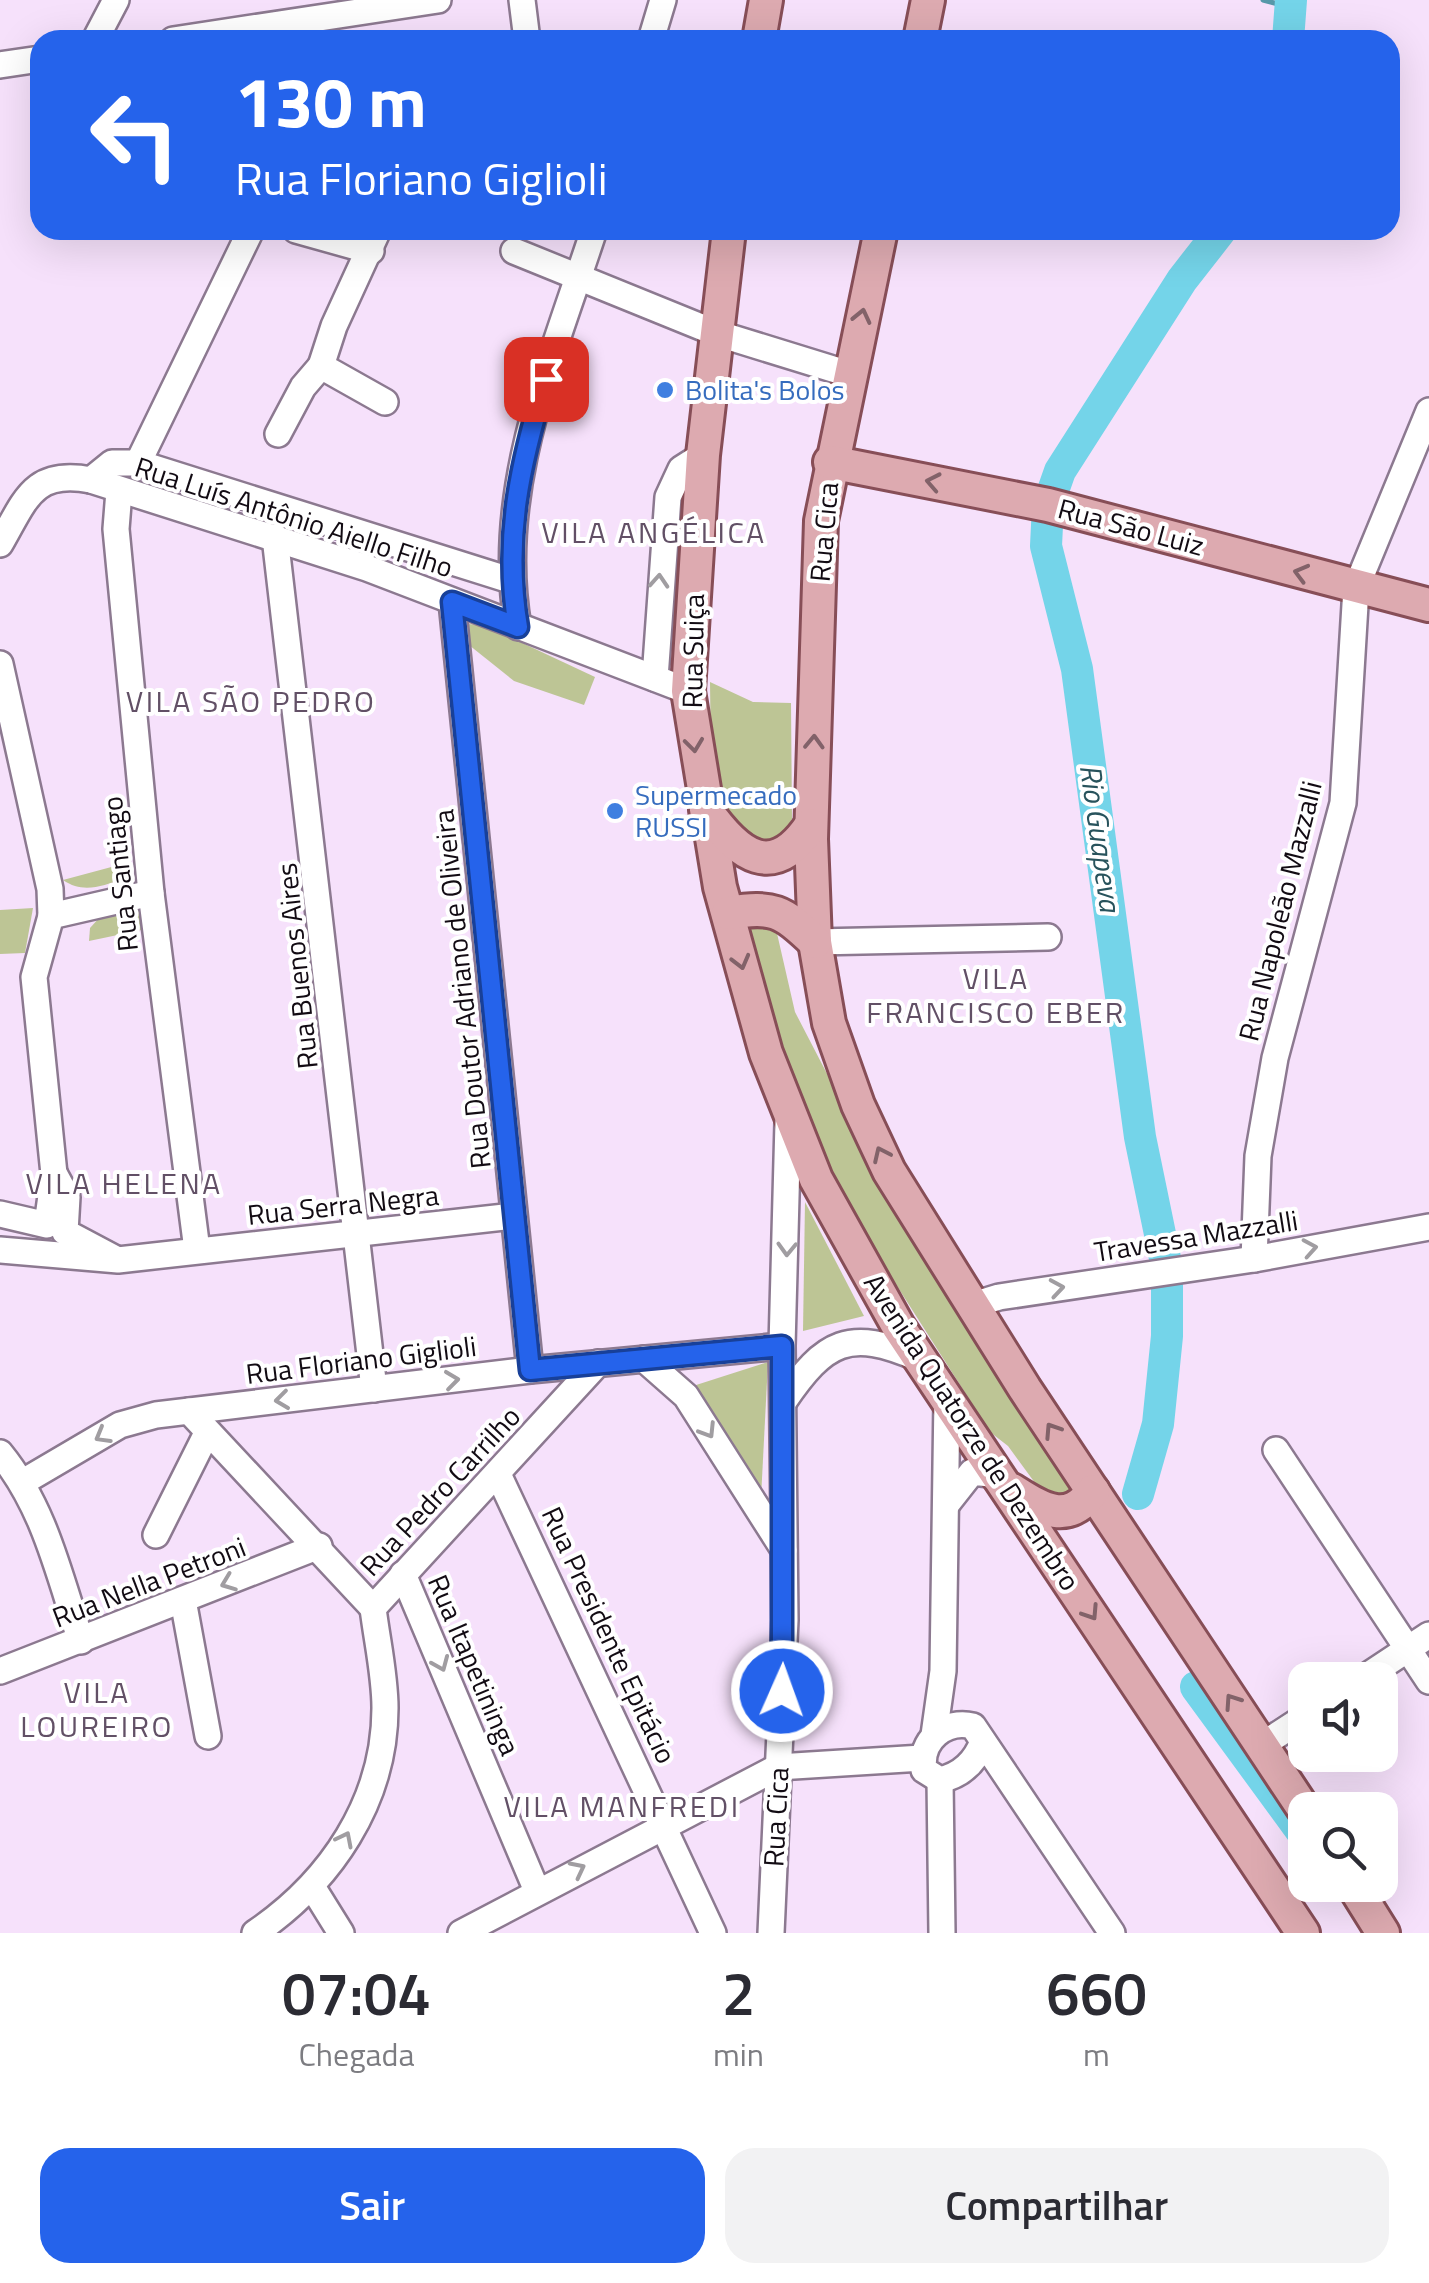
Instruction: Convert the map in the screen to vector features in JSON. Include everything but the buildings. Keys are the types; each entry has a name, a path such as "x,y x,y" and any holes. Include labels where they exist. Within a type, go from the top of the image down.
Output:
{"main road":[{"path":"761,30 766,0"},
{"path":"922,30 928,0"},
{"name":"Rua Suiça","path":"707,822 688,691 703,455 728,240"},
{"name":"Rua Cica","path":"811,832 822,521 830,462 880,240"},
{"name":"Rua São Luiz","path":"830,462 1029,500 1429,605"},
{"path":"707,822 740,847 767,859 782,857 811,832"},
{"name":"Avenida Quatorze de Dezembro","path":"707,822 766,1054 816,1179 918,1358 1303,1933"},
{"path":"811,832 814,942 829,1023 858,1106 889,1171 1093,1491 1292,1792"},
{"path":"728,913 770,908 782,912 814,942"},
{"path":"1008,1488 1042,1509 1062,1514 1078,1508 1093,1491"},
{"path":"1364,1902 1383,1933"}],"street":[{"path":"100,30 116,0"},
{"path":"280,30 438,0"},
{"path":"522,0 526,30"},
{"path":"654,30 663,0"},
{"path":"0,66 30,61"},
{"path":"138,462 245,240"},
{"path":"278,434 294,402 321,366 334,326 375,240"},
{"path":"518,627 510,580 514,494 524,448 591,240"},
{"path":"514,251 716,333 849,374"},
{"path":"321,366 385,402"},
{"name":"Rua Napoleão Mazzalli","path":"1254,1259 1258,1156 1275,1058 1343,803 1356,588 1429,411"},
{"path":"654,678 668,497 681,469 703,455"},
{"path":"92,480 112,463 138,462 510,580"},
{"name":"Rua Luís Antônio Aiello Filho","path":"0,544 34,488 48,478 92,480 275,537 688,691"},
{"name":"Rua Santiago","path":"120,491 116,529 151,893 197,1250"},
{"name":"Rua Buenos Aires","path":"275,537 374,1389"},
{"name":"Rua Doutor Adriano de Oliveira","path":"452,602 530,1370"},
{"path":"0,664 50,890 52,916 34,977 54,1174 67,1197 56,1228 53,1258"},
{"path":"52,916 151,893"},
{"path":"814,942 1048,937"},
{"name":"Rua Cica","path":"771,1933 784,1550 782,1346 788,1117"},
{"path":"0,1214 56,1228 118,1260"},
{"name":"Rua Serra Negra","path":"0,1250 53,1258 118,1260 514,1216"},
{"name":"Travessa Mazzalli","path":"973,1305 1429,1226"},
{"path":"784,1401 814,1361 829,1348 878,1341 918,1358"},
{"name":"Rua Floriano Giglioli","path":"24,1482 120,1426 189,1412 530,1370 782,1346"},
{"path":"686,1396 684,1370 694,1352"},
{"path":"644,1358 686,1396 784,1550"},
{"name":"Rua Pedro Carrilho","path":"256,1933 313,1888 348,1833 374,1778 382,1749 385,1706 373,1608 598,1363"},
{"path":"940,1780 924,1770 943,1670 947,1397"},
{"path":"189,1412 373,1608"},
{"path":"156,1535 207,1433"},
{"path":"1276,1450 1429,1681"},
{"path":"0,1453 24,1482 42,1520 81,1641"},
{"path":"946,1505 972,1472 990,1474 1008,1488"},
{"name":"Rua Presidente Epitácio","path":"498,1474 665,1824 712,1933"},
{"name":"Rua Nella Petroni","path":"0,1672 318,1546"},
{"name":"Rua Itapetininga","path":"402,1574 537,1890"},
{"path":"183,1600 208,1736"},
{"path":"1389,1662 1429,1634"},
{"path":"943,1670 976,1743"},
{"path":"462,1933 778,1766 928,1747 948,1726 976,1743 1021,1792 1112,1933"},
{"path":"1262,1746 1288,1728"},
{"path":"942,1933 940,1780 976,1743"},
{"path":"313,1888 341,1933"}],"green space":[{"path":"467,624 484,625 595,677 584,705 514,681 459,637"},
{"path":"710,682 753,702 791,703 792,819 777,846 754,843 724,811 720,782 711,764"},
{"path":"130,862 123,879 108,884 85,888 63,880"},
{"path":"143,899 151,928 89,941 90,928 100,917"},
{"path":"33,908 25,953 0,954 0,910"},
{"path":"751,924 776,929 795,1012 922,1257 1067,1470 1071,1490 1056,1497 1038,1487 1008,1446 990,1432 862,1231 788,1082 744,940"},
{"path":"805,1202 864,1316 803,1331"},
{"path":"768,1362 761,1498 693,1386"}],"waterway":[{"path":"1263,0 1290,7"},
{"name":"Rio Guapeva","path":"1289,30 1291,0"},
{"name":"Rio Guapeva","path":"1138,1494 1158,1424 1167,1336 1167,1268 1140,1137 1077,669 1046,546 1048,505 1060,471 1182,280 1213,240"},
{"name":"Rio Guapeva","path":"1196,1687 1288,1813"}],"place":[{"name":"Bolita's Bolos","path":"665,390"},
{"name":"Supermecado RUSSI","path":"615,811"}],"district":[{"name":"VILA ANGÉLICA","path":"654,533"},
{"name":"VILA SÃO PEDRO","path":"251,702"},
{"name":"VILA FRANCISCO EBER","path":"996,996"},
{"name":"VILA HELENA","path":"124,1184"},
{"name":"VILA LOUREIRO","path":"97,1710"},
{"name":"VILA MANFREDI","path":"622,1807"}],"route":[{"path":"546,379 514,494 510,580 518,627 452,602 530,1370 782,1346 782,1691"}]}
